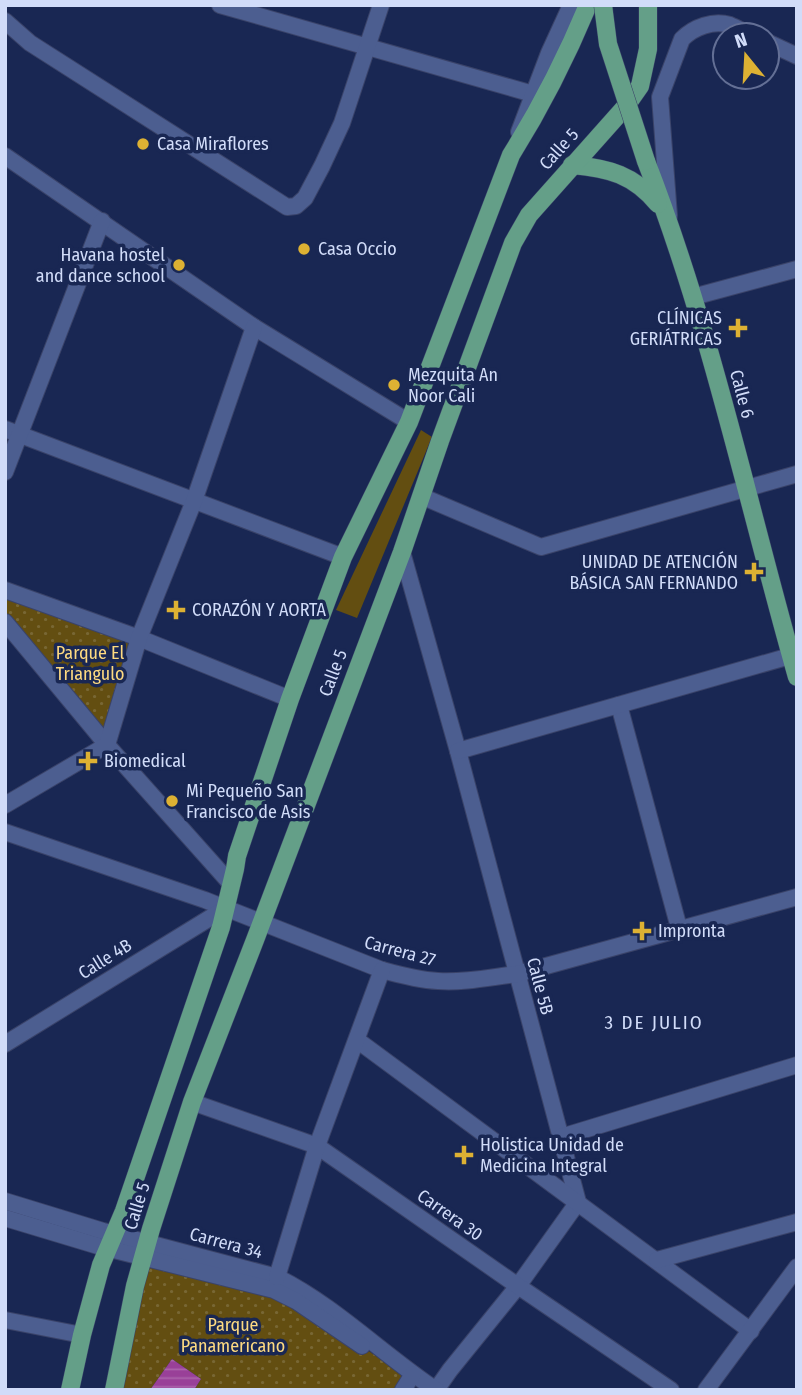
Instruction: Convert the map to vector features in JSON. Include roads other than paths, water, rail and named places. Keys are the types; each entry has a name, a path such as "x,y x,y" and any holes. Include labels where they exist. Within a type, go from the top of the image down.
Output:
{"main road":[{"name":"Calle 5","path":"70,1390 101,1265 124,1210 165,1093 221,927 237,856 290,699 343,557 409,422 511,155 535,117 588,5"},
{"name":"Calle 6","path":"603,5 608,44 693,297 794,655 797,677"},
{"name":"Calle 5","path":"114,1390 135,1286 192,1102 402,552 516,236 528,215 626,106 640,86 649,49 648,5"},
{"path":"572,165 605,169 633,181 652,196 669,222"}],"street":[{"path":"220,5 533,94"},
{"path":"5,21 30,43 287,207 296,206 305,198 322,166 342,123 382,5"},
{"name":"Calle 5","path":"511,155 533,94 571,5"},
{"path":"669,222 660,97 682,39 699,27 711,26"},
{"path":"781,49 797,56"},
{"path":"5,156 254,327 409,422"},
{"path":"5,472 12,432 102,221"},
{"path":"693,297 797,269"},
{"path":"5,805 107,745 139,638 194,501 254,327"},
{"path":"12,432 343,557"},
{"path":"421,496 541,547 797,474"},
{"name":"Calle 5B","path":"402,552 578,1202"},
{"path":"5,590 139,638 290,699"},
{"path":"5,622 107,745 231,884"},
{"path":"457,751 794,655"},
{"path":"619,705 679,928"},
{"name":"Carrera 27","path":"5,832 226,908 382,970 439,981 517,974 797,897"},
{"name":"Calle 4B","path":"5,1044 226,908"},
{"path":"277,1277 317,1146 382,970"},
{"path":"358,1040 751,1331"},
{"path":"561,1137 797,1065"},
{"name":"Carrera 30","path":"192,1102 317,1146 671,1390"},
{"name":"Carrera 34","path":"5,1201 112,1241"},
{"path":"436,1390 518,1286 578,1202"},
{"name":"Carrera 34","path":"5,1218 112,1241 274,1290 296,1301 389,1366 412,1374"},
{"path":"657,1260 795,1228"},
{"name":"Carrera 34","path":"145,1250 277,1277 303,1290 436,1390"},
{"path":"706,1390 797,1268"},
{"path":"5,1320 82,1335"},
{"path":"403,1390 412,1374"}],"place":[{"name":"Casa Miraflores","path":"143,144"},
{"name":"Casa Occio","path":"304,249"},
{"name":"Havana hostel and dance school","path":"179,265"},
{"name":"CLÍNICAS GERIÁTRICAS","path":"738,328"},
{"name":"Mezquita An Noor Cali","path":"394,385"},
{"name":"UNIDAD DE ATENCIÓN BÁSICA SAN FERNANDO","path":"754,572"},
{"name":"CORAZÓN Y AORTA","path":"176,610"},
{"name":"Biomedical","path":"88,761"},
{"name":"Mi Pequeño San Francisco de Asis","path":"172,801"},
{"name":"Impronta","path":"642,931"},
{"name":"Holistica Unidad de Medicina Integral","path":"464,1155"}],"district":[{"name":"3 DE JULIO","path":"654,1022"}],"park label":[{"name":"Parque El Triangulo","path":"90,663"},
{"name":"Parque Panamericano","path":"233,1335"}]}
